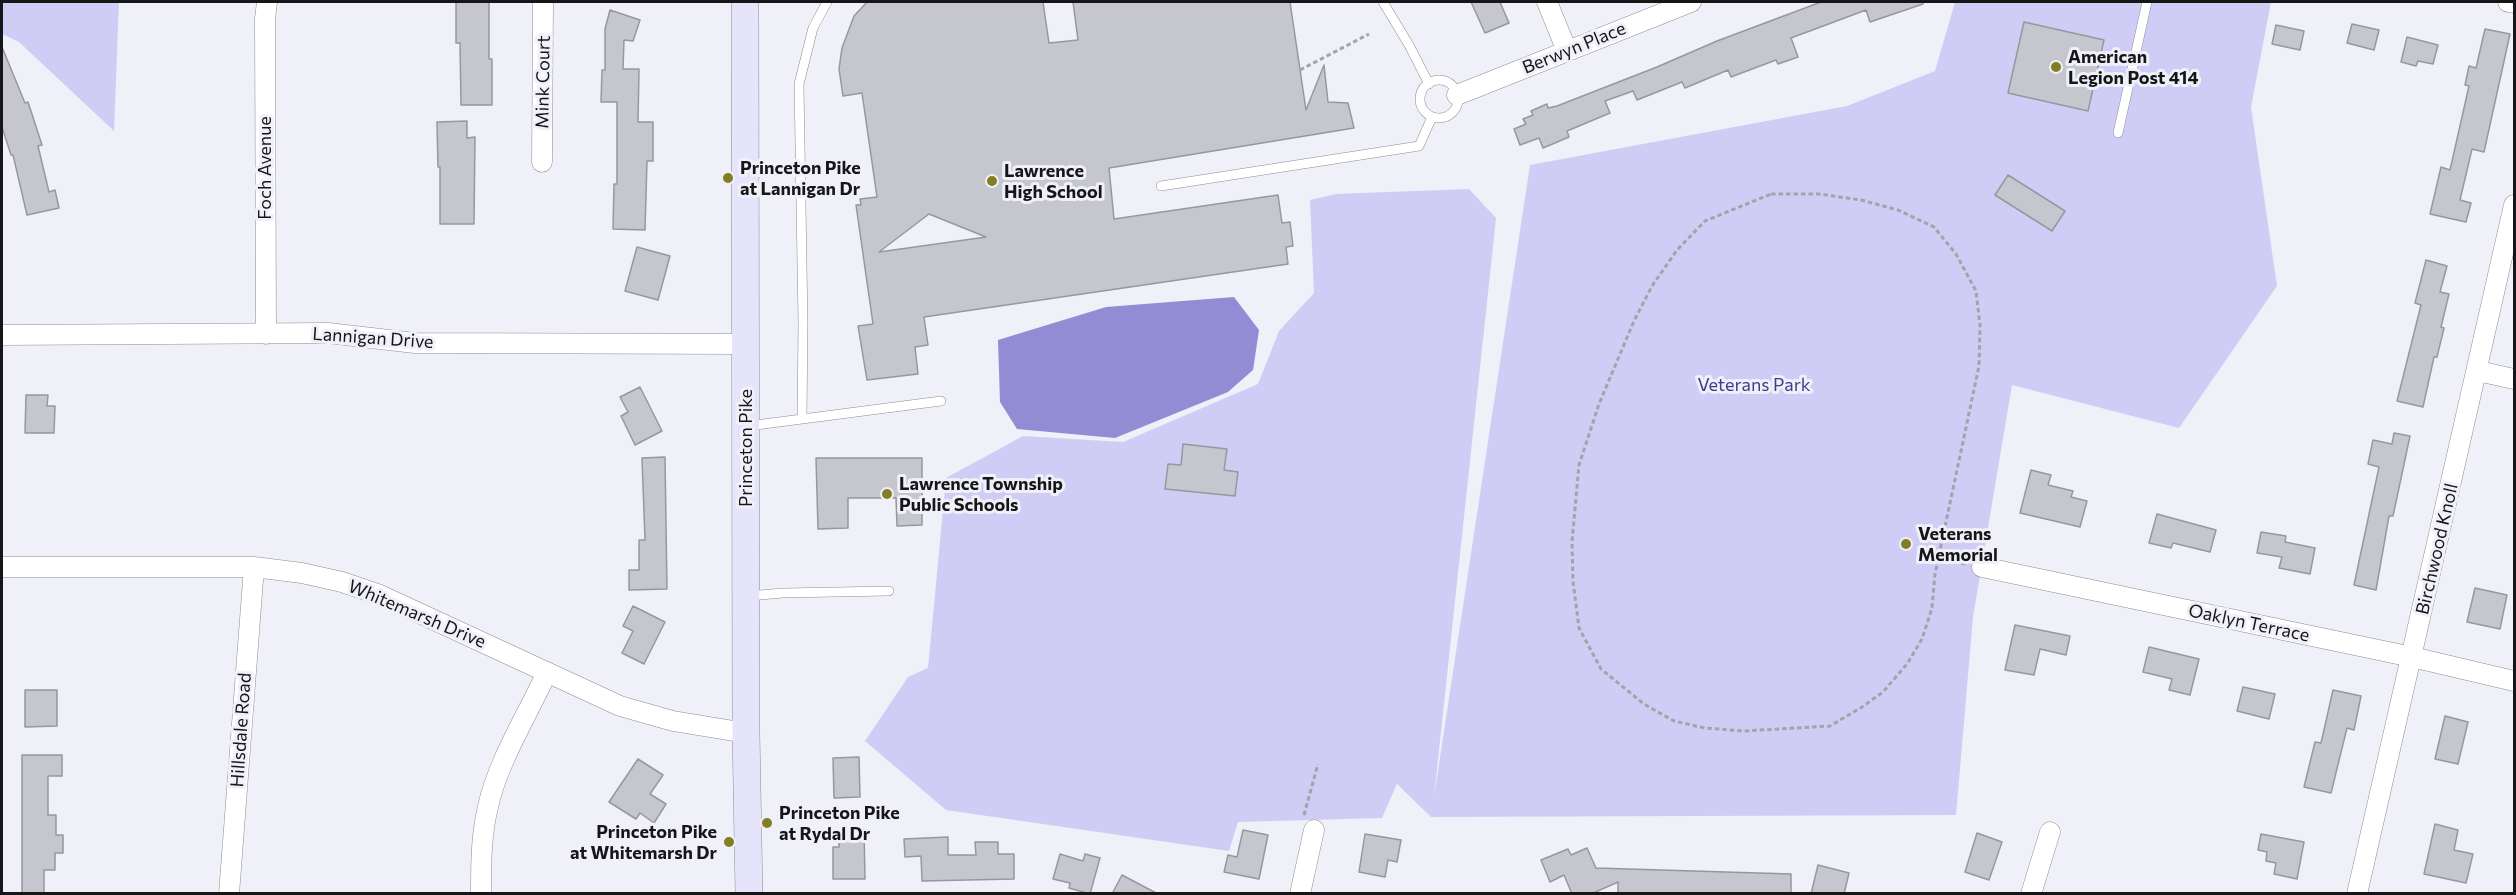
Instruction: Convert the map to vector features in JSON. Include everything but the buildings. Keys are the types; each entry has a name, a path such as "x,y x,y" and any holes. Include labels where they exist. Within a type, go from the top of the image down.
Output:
{"main road":[{"name":"Princeton Pike","path":"745,2 746,733 749,894"}],"street":[{"name":"Foch Avenue","path":"266,334 265,19 267,2"},
{"name":"Mink Court","path":"542,162 543,2"},
{"path":"1547,2 1567,51"},
{"name":"Berwyn Place","path":"1457,95 1691,2"},
{"path":"2508,2 2514,2"},
{"name":"Birchwood Knoll","path":"2357,894 2514,205"},
{"name":"Lannigan Drive","path":"2,335 328,333 415,343 746,344"},
{"path":"2478,370 2514,379"},
{"name":"Oaklyn Terrace","path":"1978,566 2412,657 2514,681"},
{"name":"Whitemarsh Drive","path":"2,567 254,567 302,573 342,582 380,595 634,711 673,721 746,733"},
{"name":"Hillsdale Road","path":"229,894 254,567"},
{"path":"481,894 482,837 488,805 496,779 548,672"},
{"path":"1300,894 1314,830"},
{"path":"2031,894 2050,832"}],"lane":[{"path":"802,419 803,324 799,84 813,28 827,2"},
{"path":"1383,2 1429,84"},
{"path":"2118,133 2147,2"},
{"path":"1434,81 1446,82 1457,95 1457,107 1454,112 1443,118 1432,117 1421,104 1422,93 1434,81"},
{"path":"1161,186 1419,146 1432,117"},
{"path":"746,426 941,400"},
{"path":"746,596 889,591"}],"path":[{"path":"1300,70 1369,34"},
{"path":"1771,194 1819,194 1861,200 1898,210 1934,227 1956,254 1976,291 1980,325 1979,366 1939,559 1932,609 1922,639 1907,664 1883,692 1830,726 1744,731 1705,728 1674,721 1644,704 1601,669 1579,628 1573,581 1572,542 1579,465 1599,404 1634,321 1652,286 1677,250 1705,221 1771,194"},
{"path":"1939,559 1978,566"},
{"path":"1314,830 1301,826 1318,764"}],"green space":[{"path":"2,2 119,2 114,131 19,42 2,34"},
{"name":"Veterans Park","path":"1955,2 2271,2 2251,107 2277,286 2179,428 2012,385 1973,617 1956,815 1431,817 1397,784 1382,818 1238,822 1229,851 946,810 865,741 908,677 928,668 946,478 1023,436 1123,442 1258,384 1279,331 1314,293 1310,200 1336,194 1469,189 1496,218 1434,797 1530,165 1847,106 1935,71"}],"shaded area":[{"path":"1234,297 1259,330 1253,370 1228,392 1115,438 1017,429 1000,402 998,340 1106,307"}],"place":[{"name":"American Legion Post 414","path":"2056,67"},
{"name":"Princeton Pike at Lannigan Dr","path":"728,178"},
{"name":"Lawrence High School","path":"992,181"},
{"name":"Lawrence Township Public Schools","path":"887,494"},
{"name":"Veterans Memorial","path":"1906,544"},
{"name":"Princeton Pike at Rydal Dr","path":"767,823"},
{"name":"Princeton Pike at Whitemarsh Dr","path":"729,842"}]}
